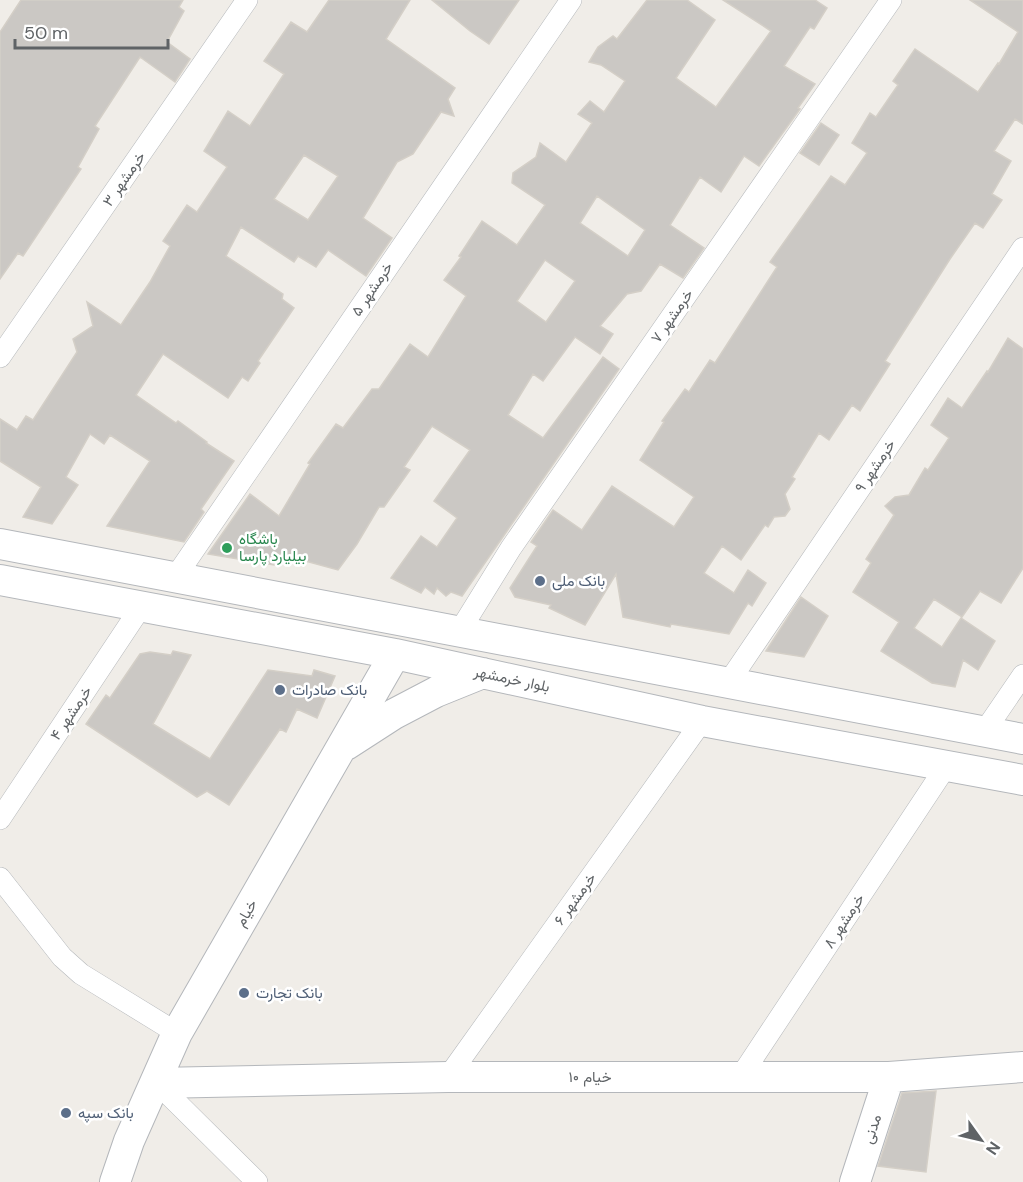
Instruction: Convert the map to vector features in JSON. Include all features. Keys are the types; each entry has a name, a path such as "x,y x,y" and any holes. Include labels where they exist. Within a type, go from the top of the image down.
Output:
{"main road":[{"path":"0,544 174,579 1023,739"},
{"name":"بلوار خرمشهر","path":"0,580 396,654 702,721 1023,780"},
{"name":"خیام","path":"116,1182 129,1141 157,1083 177,1033 396,654"},
{"path":"341,748 394,714 436,692 483,673"},
{"name":"خیام ۱۰","path":"157,1083 448,1077 889,1077 1023,1067"},
{"name":"مدنی","path":"855,1182 889,1077"}],"street":[{"name":"خرمشهر ۳","path":"0,357 247,0"},
{"name":"خرمشهر ۵","path":"174,579 571,0"},
{"name":"خرمشهر ۷","path":"459,632 511,548 890,1"},
{"name":"خرمشهر ۹","path":"728,683 1023,248"},
{"name":"خرمشهر ۴","path":"0,819 141,607"},
{"path":"984,732 1023,675"},
{"name":"خرمشهر ۶","path":"448,1077 702,721"},
{"name":"خرمشهر ۸","path":"741,1076 947,765"},
{"path":"0,878 63,957 81,974 177,1033"},
{"path":"157,1083 257,1182"}],"building":[{"path":"21,0 183,0 179,7 184,11 167,42 190,59 175,82 140,57 95,126 99,129 78,167 81,169 23,256 18,253 0,279 0,32"},
{"path":"329,0 410,0 386,39 455,88 448,99 454,116 441,112 413,154 397,162 363,218 392,238 366,276 328,250 316,267 298,256 294,262 241,227 226,256 283,294 282,299 294,308 258,361 260,363 248,381 242,377 228,398 163,354 136,395 176,423 178,421 234,461 201,509 204,512 184,542 107,526 150,461 110,435 104,444 90,434 66,477 78,485 52,524 23,517 41,487 0,461 0,419 17,430 26,416 33,420 77,352 73,339 93,326 87,302 121,325 150,282 170,246 163,241 187,205 197,212 227,167 204,151 228,111 250,126 284,74 264,61 291,22 307,32","holes":["304,155 338,176 308,220 274,199"]},
{"path":"432,0 519,0 489,44"},
{"path":"647,0 687,0 715,20 676,78 716,107 771,31 723,0 815,0 827,8 814,29 810,27 784,66 815,84 759,166 744,156 721,192 700,177 670,225 704,248 683,278 660,264 641,291 627,294 600,326 613,334 600,354 575,337 543,381 533,374 508,415 543,438 603,357 619,369 462,596 451,592 446,596 437,588 434,594 425,587 421,593 391,578 421,536 437,547 457,518 434,501 470,450 432,426 404,467 410,470 384,507 379,507 338,570 276,553 274,565 208,554 250,494 279,516 310,464 308,463 336,424 343,428 372,389 379,389 410,344 428,357 466,296 444,280 461,257 459,256 482,221 517,245 545,205 512,183 513,173 536,157 540,143 566,162 592,123 578,114 590,101 604,112 625,81 601,65 589,62 598,47 613,36 617,39","holes":["597,196 645,230 628,256 580,223","545,260 575,281 546,322 517,301"]},
{"path":"970,0 1023,0 1023,124 1015,119 994,151 1011,161 992,194 1002,200 983,228 975,223 950,259 885,361 890,364 860,411 852,405 829,440 819,433 792,477 795,479 785,494 790,509 785,516 774,517 768,527 765,525 741,560 722,546 704,573 734,593 748,570 766,583 752,606 748,603 729,634 671,624 670,627 623,617 616,574 585,625 549,608 551,605 515,597 510,588 537,546 531,542 553,510 582,530 612,486 674,527 694,497 640,460 664,422 662,421 685,389 689,392 710,360 715,363 777,267 770,262 831,176 845,185 867,153 852,143 870,113 876,117 898,85 893,81 915,49 978,92 999,64 1018,32"},
{"path":"821,123 839,135 819,165 800,153"},
{"path":"1008,338 1023,349 1023,568 1001,603 980,591 962,617 934,599 914,628 942,647 961,618 995,641 978,670 963,660 955,687 932,683 881,651 899,622 853,592 871,563 866,559 894,515 885,506 895,497 909,495 925,468 928,470 949,438 931,425 948,398 962,408 988,372"},
{"path":"801,597 828,616 804,657 766,651"},
{"path":"173,651 191,655 153,724 210,759 268,670 312,676 314,670 335,676 317,718 297,709 286,732 280,729 229,805 207,791 197,797 86,724 106,695 110,698 140,654 150,652 171,655"},
{"path":"936,1091 926,1172 878,1166 902,1093"}],"place":[{"name":"باشگاه بیلیارد پارسا","path":"227,548"},
{"name":"بانک ملی","path":"540,581"},
{"name":"بانک صادرات","path":"280,690"},
{"name":"بانک تجارت","path":"244,993"},
{"name":"بانک سپه","path":"66,1113"}]}
